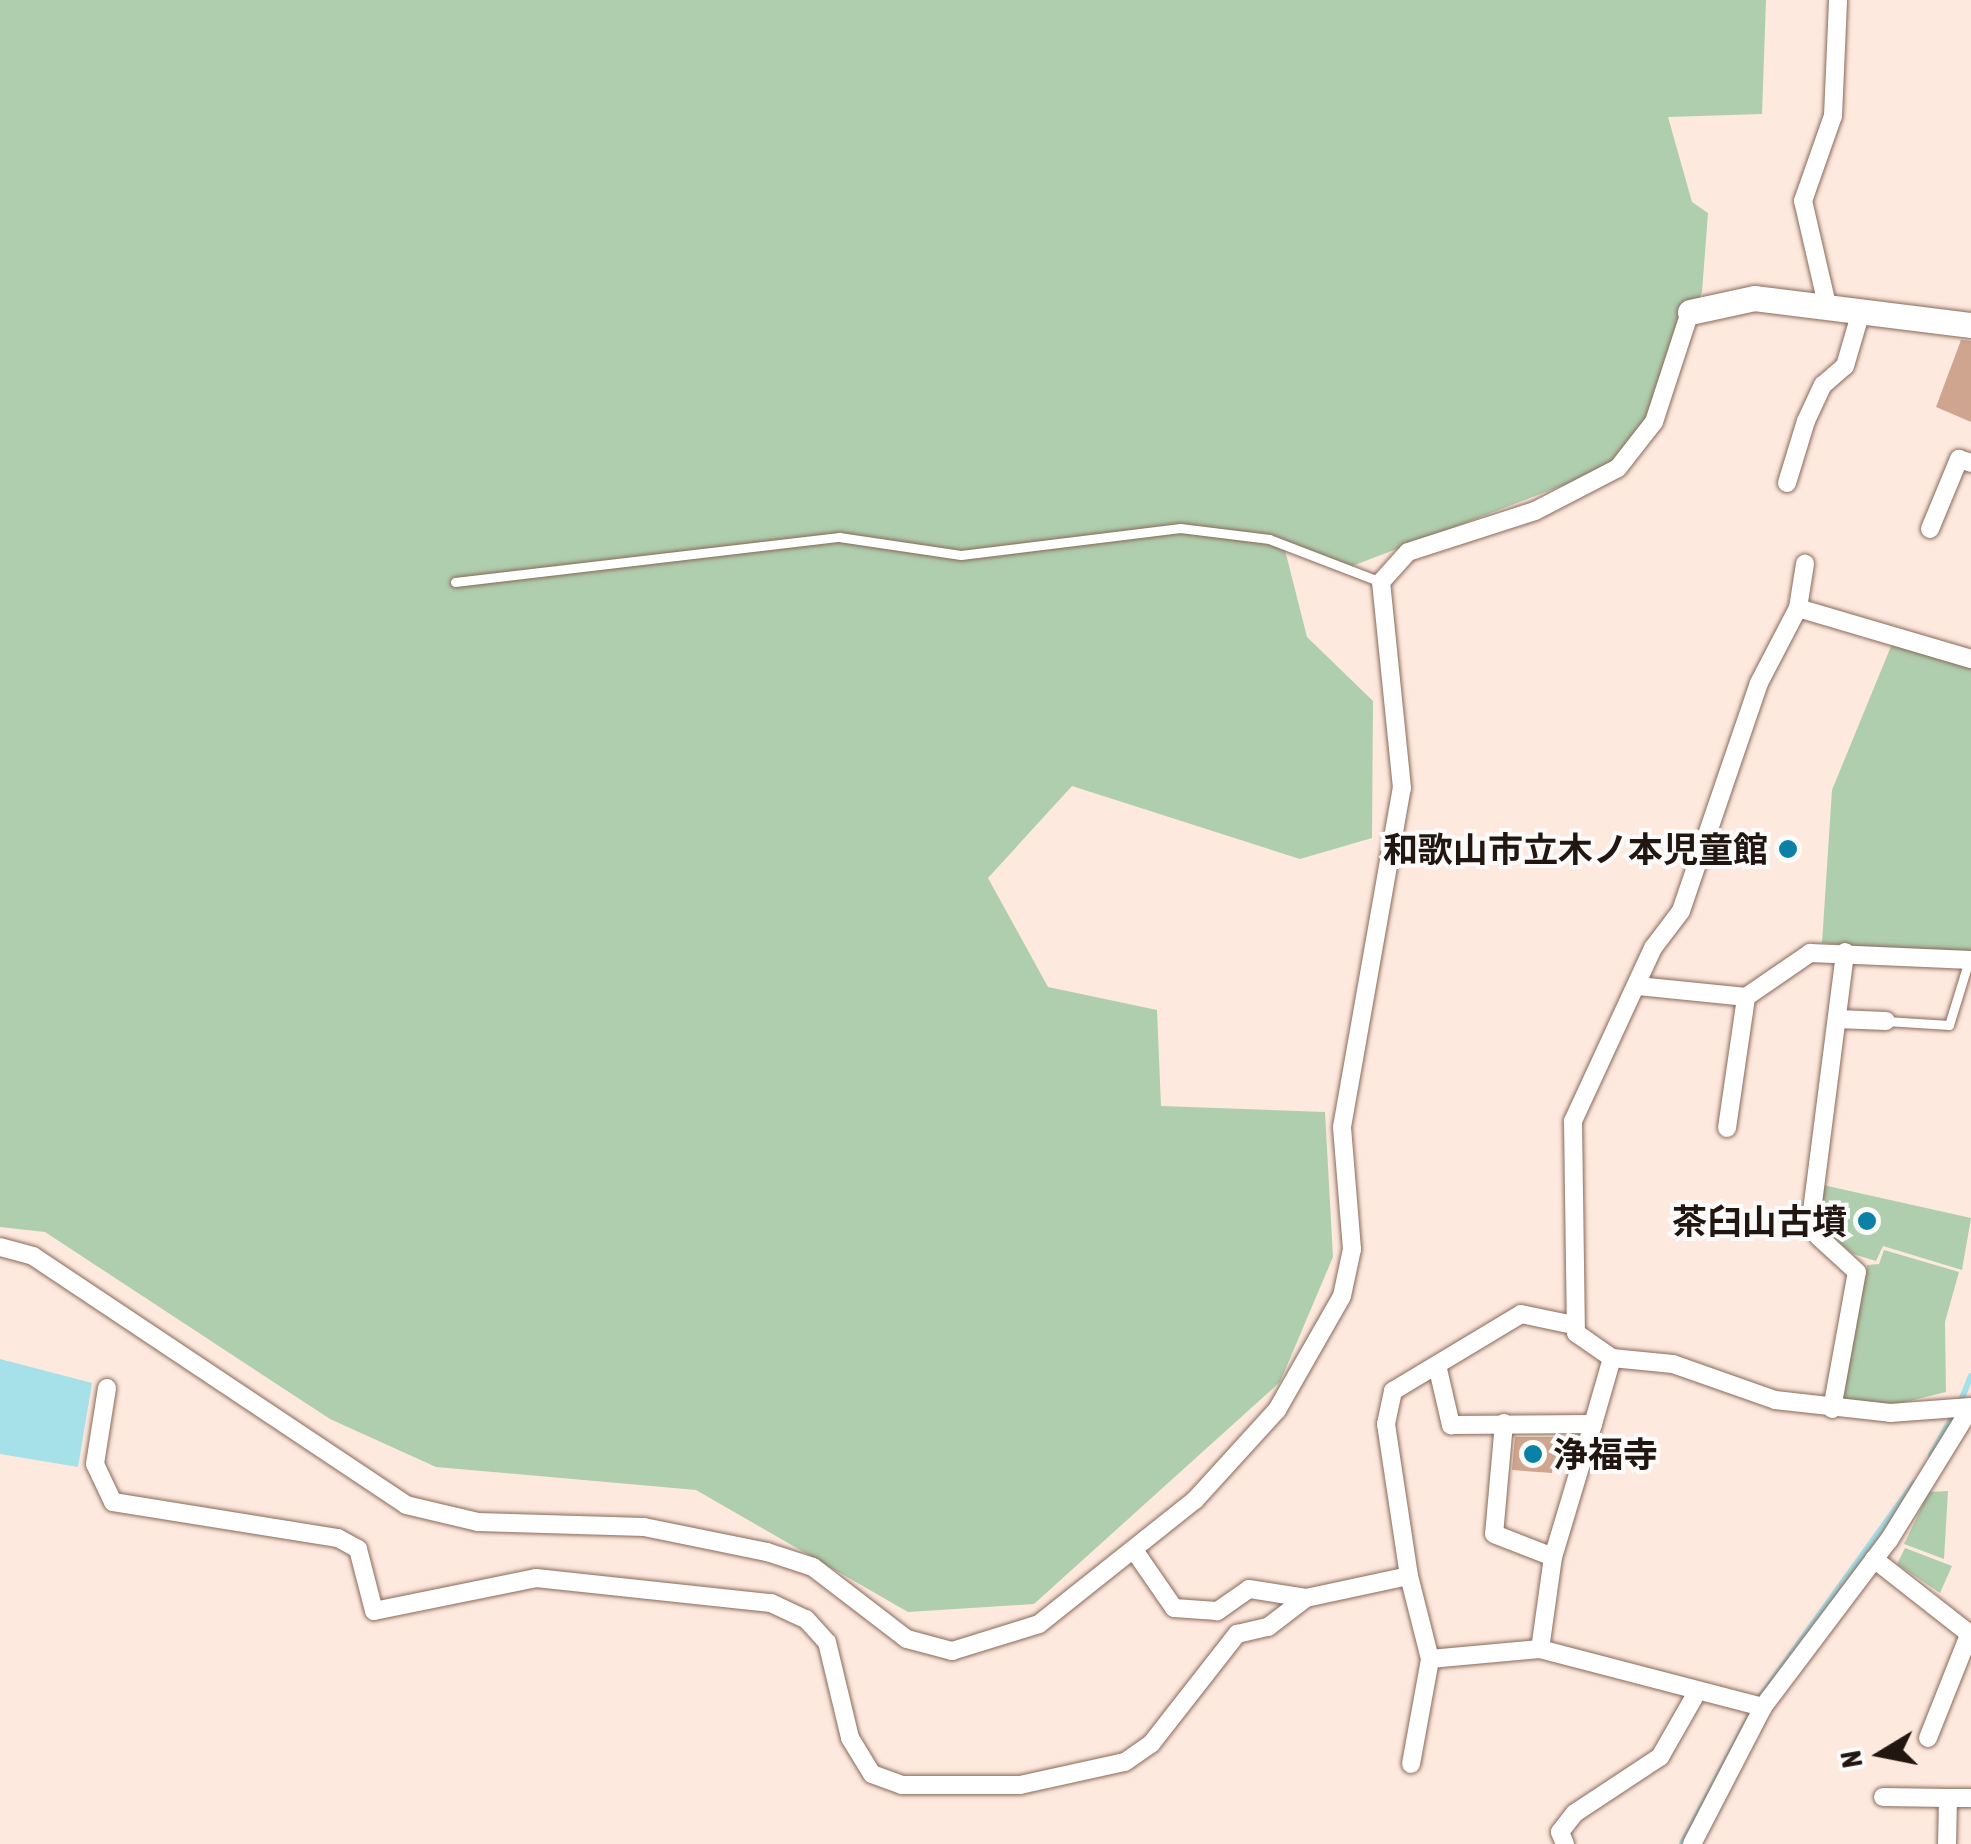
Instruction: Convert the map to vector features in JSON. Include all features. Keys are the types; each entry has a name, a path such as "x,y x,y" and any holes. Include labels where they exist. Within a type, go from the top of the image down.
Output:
{"street":[{"path":"1828,309 1803,201 1833,116 1838,0"},
{"path":"0,1248 33,1256 406,1505 478,1522 644,1527 768,1552 813,1568 908,1639 952,1651 1039,1624 1136,1553 1277,1410 1342,1296 1352,1248 1342,1126 1402,788 1381,582 1408,552 1536,511 1618,468 1654,422 1690,312 1754,298 1860,315 1971,325"},
{"path":"1786,483 1822,385 1845,366 1860,315"},
{"path":"1930,529 1959,459 1971,462"},
{"path":"1573,1325 1573,1121 1638,986 1681,912 1759,683 1798,608 1805,564"},
{"path":"1798,608 1971,659"},
{"path":"1832,1409 1857,1272 1819,1237 1812,1210 1845,952"},
{"path":"1726,1128 1746,997 1788,961 1845,952 1970,960"},
{"path":"1638,986 1746,997"},
{"path":"1836,1019 1886,1022"},
{"path":"1411,1764 1430,1658 1409,1576 1388,1404 1393,1390 1521,1314 1573,1325 1612,1358 1673,1364 1832,1409 1944,1404 1971,1407 1874,1559 1756,1704 1692,1844"},
{"path":"1540,1649 1553,1557 1612,1358"},
{"path":"1438,1365 1451,1425 1593,1424"},
{"path":"107,1388 95,1464 113,1502 338,1538 358,1549 374,1611 552,1578 770,1602 806,1619 828,1642 850,1738 872,1774 902,1784 1020,1785 1125,1762 1150,1744 1238,1634 1268,1627 1306,1598"},
{"path":"1504,1423 1494,1534 1553,1557"},
{"path":"1136,1553 1184,1610 1216,1611 1249,1589 1306,1598 1409,1576"},
{"path":"1874,1559 1970,1635 1928,1738"},
{"path":"1430,1658 1540,1649 1696,1694 1756,1704"},
{"path":"1564,1844 1560,1832 1575,1813 1660,1757 1696,1694"},
{"path":"1883,1797 1971,1798"},
{"path":"1947,1844 1948,1798"}],"lane":[{"path":"455,582 839,537 961,556 1180,528 1269,539 1381,582"},
{"path":"1886,1022 1949,1026 1970,960"}],"green space":[{"path":"0,0 1766,0 1762,114 1668,117 1692,202 1708,213 1702,292 1648,419 1614,466 1339,571 1284,546 1307,637 1373,701 1372,838 1300,859 1072,786 988,878 1048,987 1157,1010 1161,1106 1325,1112 1333,1257 1280,1382 1034,1604 908,1612 696,1490 436,1467 330,1419 45,1232 0,1227"},
{"path":"1894,639 1971,667 1971,955 1822,943 1832,790"},
{"path":"1823,1185 1971,1218 1962,1270 1883,1246 1876,1261 1853,1254 1819,1225"},
{"path":"1884,1250 1959,1272 1945,1322 1946,1392 1889,1406 1840,1401 1867,1265 1879,1264"},
{"path":"1948,1491 1944,1559 1904,1544 1929,1492"},
{"path":"1905,1548 1952,1566 1940,1593 1897,1564"}],"water":[{"path":"0,1359 92,1383 78,1467 0,1454"}],"building":[{"path":"1961,340 1971,341 1971,422 1936,407"},
{"name":"浄福寺","path":"1515,1437 1576,1437 1569,1461 1553,1463 1552,1473 1512,1470"}],"waterway":[{"path":"1960,1403 1971,1376"},
{"path":"1931,1455 1954,1414"},
{"path":"1761,1696 1914,1483"},
{"path":"1682,1844 1752,1711"}],"place":[{"name":"和歌山市立木ノ本児童館","path":"1788,849"},
{"name":"茶臼山古墳","path":"1867,1221"},
{"name":"浄福寺","path":"1533,1454"}]}
